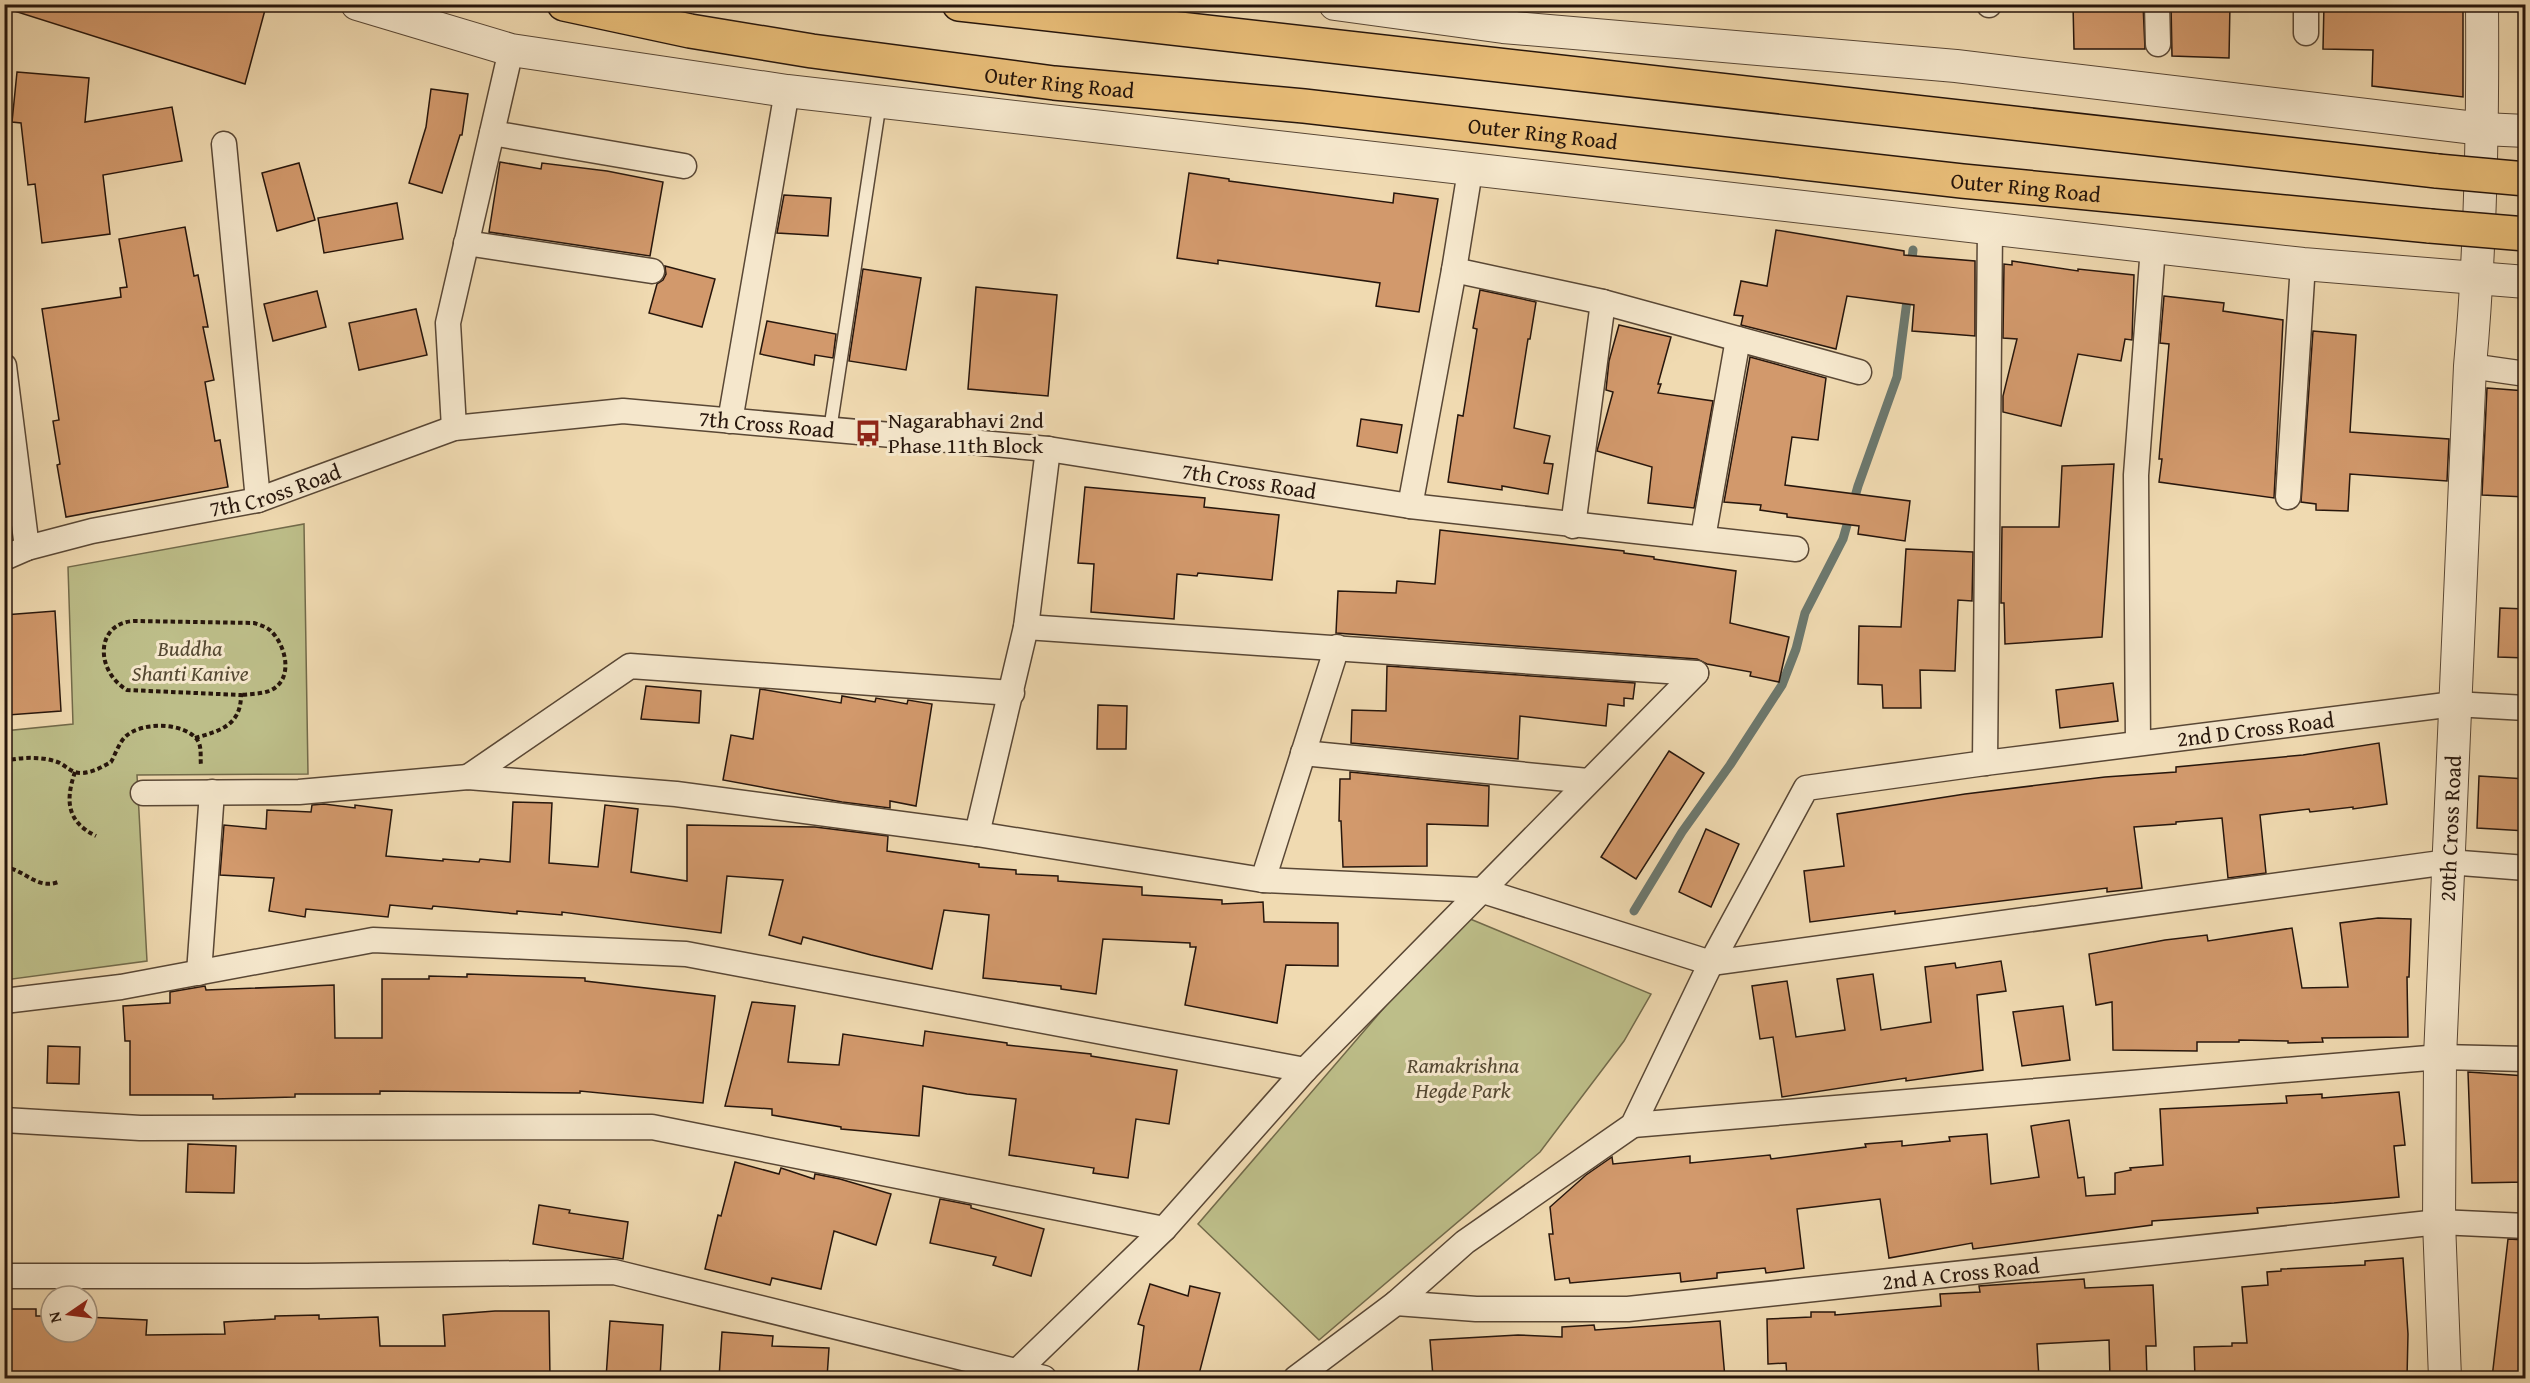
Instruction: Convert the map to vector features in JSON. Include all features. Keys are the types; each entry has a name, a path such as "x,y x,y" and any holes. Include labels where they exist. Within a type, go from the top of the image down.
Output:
{"highway":[{"name":"Outer Ring Road","path":"564,4 690,31 812,51 1054,83 1304,106 1962,181 2526,234"},
{"path":"958,4 1054,17 2526,179"}],"street":[{"path":"357,4 511,50 787,92 2303,264 2526,282"},
{"path":"1335,4 1505,16 1956,66 2483,129 2526,131"},
{"path":"2157,4 2158,44"},
{"path":"2306,4 2306,33"},
{"name":"20th Cross Road","path":"2445,1378 2439,1222 2440,1057 2470,366 2478,278 2483,129 2482,4"},
{"path":"454,428 448,323 511,50"},
{"path":"730,422 787,92"},
{"path":"492,133 684,166"},
{"path":"224,144 258,500"},
{"path":"1410,507 1470,171"},
{"path":"1985,763 1990,228"},
{"path":"466,243 651,271"},
{"path":"2138,743 2136,475 2153,247"},
{"path":"2288,497 2303,264"},
{"path":"1454,270 1603,302 1859,372"},
{"path":"1574,525 1603,302"},
{"path":"1703,538 1738,339"},
{"path":"4,366 27,548"},
{"path":"2470,366 2526,374"},
{"name":"7th Cross Road","path":"4,558 27,548 92,531 258,500 454,428 623,411 1048,449 1410,507 1796,549"},
{"path":"977,834 1026,627 1048,449"},
{"path":"1013,1375 1164,1229 1305,1070 1696,673 1026,627"},
{"path":"1263,880 1337,647"},
{"path":"468,777 630,666 1011,693"},
{"name":"2nd D Cross Road","path":"1712,963 1806,788 2138,743 2454,704 2526,708"},
{"path":"1303,753 1588,781"},
{"path":"143,793 299,792 468,777 676,794 977,834 1263,880 1480,890 1712,963 2448,862 2526,868"},
{"path":"199,973 206,792"},
{"path":"4,1001 121,987 373,940 686,954 1305,1070"},
{"path":"1296,1378 1396,1302 1465,1242 1633,1125 1712,963"},
{"path":"1633,1125 2440,1057 2526,1059"},
{"path":"4,1120 140,1128 652,1127 1164,1229"},
{"name":"2nd A Cross Road","path":"1396,1302 1476,1309 1628,1309 2439,1222 2526,1226"},
{"path":"4,1276 307,1276 614,1272 1013,1375 1044,1378"}],"lane":[{"path":"830,430 879,102"}],"path":[{"path":"123,622 254,623 265,627 271,631 279,643 287,662 284,679 270,691 241,695 126,690 108,674 104,661 105,643 114,628 123,622"},
{"path":"195,738 226,729 236,715 241,695"},
{"path":"4,761 18,758 39,759 59,763 75,772 84,773 111,762 124,737 138,729 170,725 190,732 200,744 201,775 206,792"},
{"path":"75,772 69,790 71,813 82,829 96,836"},
{"path":"4,867 13,868 39,883 51,885 58,882"}],"green space":[{"name":"Buddha Shanti Kanive","path":"304,524 308,774 137,775 147,961 5,980 4,731 73,724 68,567"},
{"name":"Ramakrishna Hegde Park","path":"1463,916 1651,994 1624,1041 1540,1152 1319,1340 1198,1224"}],"building":[{"path":"11,4 247,4 265,10 245,84 11,10"},
{"path":"2073,4 2143,4 2145,49 2074,49"},
{"path":"2171,4 2230,4 2229,58 2172,56"},
{"path":"2324,4 2463,4 2463,97 2372,86 2373,50 2323,49"},
{"path":"17,72 89,78 85,122 172,107 182,161 103,175 110,234 42,243 35,184 28,185 21,123 12,122"},
{"path":"431,89 468,94 462,135 460,135 442,193 409,183 426,127"},
{"path":"500,162 541,169 542,163 607,171 663,182 650,256 489,232"},
{"path":"299,163 315,220 277,231 262,173"},
{"path":"1189,173 1229,179 1229,181 1393,203 1394,193 1438,199 1419,312 1376,306 1380,283 1218,260 1218,264 1177,258"},
{"path":"784,195 831,198 828,236 777,233"},
{"path":"397,203 403,239 324,253 318,218"},
{"path":"185,227 194,276 198,275 208,327 203,327 214,380 205,382 215,441 220,440 228,487 66,517 57,465 60,464 53,421 59,420 42,309 121,297 120,288 127,287 119,239"},
{"path":"1776,230 1904,251 1904,255 1975,261 1975,336 1912,331 1914,305 1847,296 1836,349 1741,325 1743,316 1734,315 1741,281 1767,286"},
{"path":"2012,261 2078,271 2078,269 2134,275 2132,340 2125,339 2121,361 2078,354 2061,426 2003,412 2003,396 2017,339 2003,338 2004,264 2012,265"},
{"path":"665,266 715,279 702,327 649,313 657,284 666,274"},
{"path":"863,269 921,278 906,370 849,361"},
{"path":"976,287 1057,295 1048,396 968,389"},
{"path":"1480,290 1536,302 1514,428 1550,436 1544,463 1553,464 1548,494 1502,486 1502,490 1448,482 1458,415 1463,416 1477,329 1473,328"},
{"path":"317,291 326,327 273,341 264,304"},
{"path":"2164,296 2224,303 2223,311 2283,320 2274,498 2159,482 2169,344 2160,343"},
{"path":"416,309 427,355 359,370 349,323"},
{"path":"767,321 836,334 833,358 815,355 814,365 760,354"},
{"path":"1619,325 1671,337 1658,384 1661,384 1658,393 1713,401 1694,508 1648,503 1652,467 1597,451 1613,392 1606,390 1609,361"},
{"path":"2313,331 2356,335 2350,432 2449,439 2447,481 2350,474 2348,511 2316,510 2316,504 2301,502"},
{"path":"1750,357 1826,378 1818,440 1792,437 1785,485 1910,501 1905,541 1858,534 1859,526 1787,517 1787,514 1760,510 1761,505 1724,502"},
{"path":"2487,388 2526,391 2526,497 2482,495"},
{"path":"1361,419 1402,425 1397,453 1357,446"},
{"path":"2114,464 2102,637 2005,644 2004,603 2001,603 2002,527 2059,527 2062,466"},
{"path":"1085,487 1205,498 1204,507 1279,515 1272,580 1198,573 1197,576 1177,574 1174,619 1091,612 1094,564 1078,563"},
{"path":"1440,530 1624,551 1624,553 1654,557 1654,559 1736,571 1730,623 1789,637 1779,682 1750,676 1751,672 1707,664 1697,659 1336,633 1338,591 1396,593 1397,581 1435,584"},
{"path":"1906,549 1973,552 1972,601 1958,600 1955,671 1920,670 1921,708 1883,708 1882,685 1858,684 1859,626 1901,627"},
{"path":"2500,608 2526,609 2526,658 2498,657"},
{"path":"55,611 61,711 8,715 4,615"},
{"path":"1387,666 1635,683 1633,699 1624,698 1624,706 1608,704 1606,726 1520,716 1518,759 1351,743 1352,710 1386,711"},
{"path":"2113,683 2118,721 2060,728 2056,690"},
{"path":"646,686 701,691 699,723 641,719"},
{"path":"760,689 841,703 842,696 875,702 876,698 907,704 908,700 932,704 916,806 890,801 890,808 842,802 723,780 731,735 753,739"},
{"path":"1098,705 1127,706 1126,749 1097,749"},
{"path":"2379,743 2387,804 2353,809 2353,807 2310,812 2309,809 2260,815 2266,873 2228,878 2222,818 2176,822 2176,824 2134,827 2142,888 2107,892 2107,888 1810,922 1804,871 1844,866 1837,814 1965,794 2105,777 2176,772 2176,767 2303,755"},
{"path":"1669,751 1704,773 1636,879 1601,857"},
{"path":"1350,772 1489,786 1488,826 1427,824 1427,866 1343,867 1341,821 1339,821 1340,779 1350,779"},
{"path":"2479,776 2526,779 2526,831 2477,828"},
{"path":"513,802 552,803 549,863 598,867 605,805 638,809 631,872 687,881 687,825 815,827 888,836 887,851 979,864 979,867 1016,870 1016,874 1058,876 1058,881 1142,887 1142,895 1222,900 1222,904 1263,902 1264,922 1338,923 1338,966 1286,965 1277,1023 1185,1005 1196,947 1190,947 1190,943 1103,939 1096,994 1061,989 1061,986 983,978 989,915 944,910 932,969 803,937 801,944 769,935 783,880 727,876 721,933 562,912 562,915 517,911 517,914 433,906 432,909 390,905 388,917 306,909 305,917 269,911 274,878 220,875 224,825 266,829 267,810 311,812 312,805 324,804 392,810 386,856 443,861 443,859 479,862 480,859 510,862"},
{"path":"1706,829 1739,844 1711,907 1679,892"},
{"path":"2378,918 2411,919 2409,977 2407,977 2408,1037 2322,1038 2323,1042 2288,1043 2288,1041 2239,1040 2239,1042 2197,1042 2197,1051 2113,1050 2112,1002 2096,1005 2089,954 2165,940 2207,935 2208,941 2292,928 2302,988 2348,987 2340,923"},
{"path":"2001,961 2006,991 1977,995 1983,1070 1906,1081 1906,1078 1782,1097 1773,1037 1760,1039 1752,986 1787,981 1796,1037 1845,1030 1837,979 1873,974 1881,1030 1931,1022 1925,967 1955,963 1956,968"},
{"path":"467,974 585,978 585,981 715,996 703,1103 580,1091 580,1093 380,1091 380,1094 295,1094 295,1097 213,1099 213,1095 130,1095 130,1041 125,1041 123,1006 170,1003 170,992 205,986 206,990 334,985 335,1038 382,1038 382,979 429,979 429,976 467,977"},
{"path":"752,1002 795,1006 788,1062 839,1065 843,1034 923,1046 925,1031 1007,1043 1007,1045 1091,1054 1091,1056 1177,1070 1169,1124 1136,1119 1128,1178 1093,1173 1094,1168 1009,1155 1016,1099 967,1094 923,1086 919,1136 841,1129 841,1127 772,1115 772,1109 725,1106"},
{"path":"2063,1006 2070,1060 2022,1066 2013,1012"},
{"path":"48,1046 80,1047 79,1084 47,1083"},
{"path":"2468,1072 2526,1076 2526,1182 2472,1183"},
{"path":"2399,1092 2405,1145 2394,1146 2399,1197 2257,1208 2258,1213 2152,1221 2152,1225 1973,1249 1972,1243 1889,1258 1880,1199 1797,1209 1804,1268 1766,1273 1765,1268 1717,1273 1717,1278 1681,1282 1680,1273 1570,1283 1569,1278 1555,1280 1549,1234 1553,1234 1550,1207 1586,1175 1612,1157 1613,1164 1690,1156 1690,1163 1770,1155 1771,1159 1866,1147 1865,1144 1902,1141 1902,1146 1950,1141 1949,1137 1987,1134 1991,1184 2039,1177 2031,1126 2069,1120 2078,1178 2084,1177 2086,1196 2115,1194 2115,1173 2131,1170 2130,1168 2163,1165 2160,1109 2287,1103 2286,1096 2322,1094 2322,1098"},
{"path":"188,1144 236,1146 234,1193 186,1192"},
{"path":"735,1162 779,1174 781,1168 814,1179 815,1174 840,1179 891,1194 876,1245 834,1231 821,1289 772,1278 770,1285 705,1269 718,1215 721,1216"},
{"path":"940,1199 971,1205 971,1208 1044,1229 1031,1276 993,1265 996,1257 930,1243"},
{"path":"539,1205 570,1210 569,1213 628,1222 623,1259 533,1244"},
{"path":"2508,1239 2526,1240 2526,1342 2522,1378 2492,1378"},
{"path":"2403,1258 2408,1334 2407,1378 2195,1378 2194,1347 2232,1346 2232,1343 2247,1343 2242,1287 2268,1285 2267,1272 2281,1271 2281,1269 2365,1265 2365,1261"},
{"path":"2084,1279 2085,1288 2153,1285 2156,1346 2146,1346 2147,1378 2110,1378 2109,1340 2037,1344 2039,1378 1787,1378 1786,1363 1768,1364 1767,1319 1811,1317 1811,1312 1835,1312 1835,1315 1941,1306 1940,1294 1980,1292 1979,1286"},
{"path":"1150,1284 1188,1296 1190,1286 1220,1293 1198,1378 1137,1378 1144,1326 1138,1324"},
{"path":"4,1309 36,1309 36,1316 39,1316 39,1344 99,1344 99,1318 147,1320 146,1335 225,1334 224,1322 275,1319 275,1316 319,1315 319,1319 378,1317 380,1346 445,1346 443,1315 495,1311 549,1311 550,1378 9,1378 8,1354 4,1354"},
{"path":"610,1321 663,1325 660,1378 606,1378"},
{"path":"1720,1321 1725,1378 1516,1378 1516,1374 1474,1376 1474,1373 1433,1377 1430,1340 1518,1335 1562,1337 1562,1327 1594,1325 1595,1330"},
{"path":"722,1332 773,1336 772,1346 829,1348 827,1378 719,1378"}],"waterway":[{"path":"1911,268 1913,250"},
{"path":"1634,911 1682,832 1730,765 1782,685 1796,649 1805,613 1843,539 1858,486 1897,377 1908,293"}],"place":[{"name":"Nagarabhavi 2nd Phase 11th Block","path":"868,433"}]}
